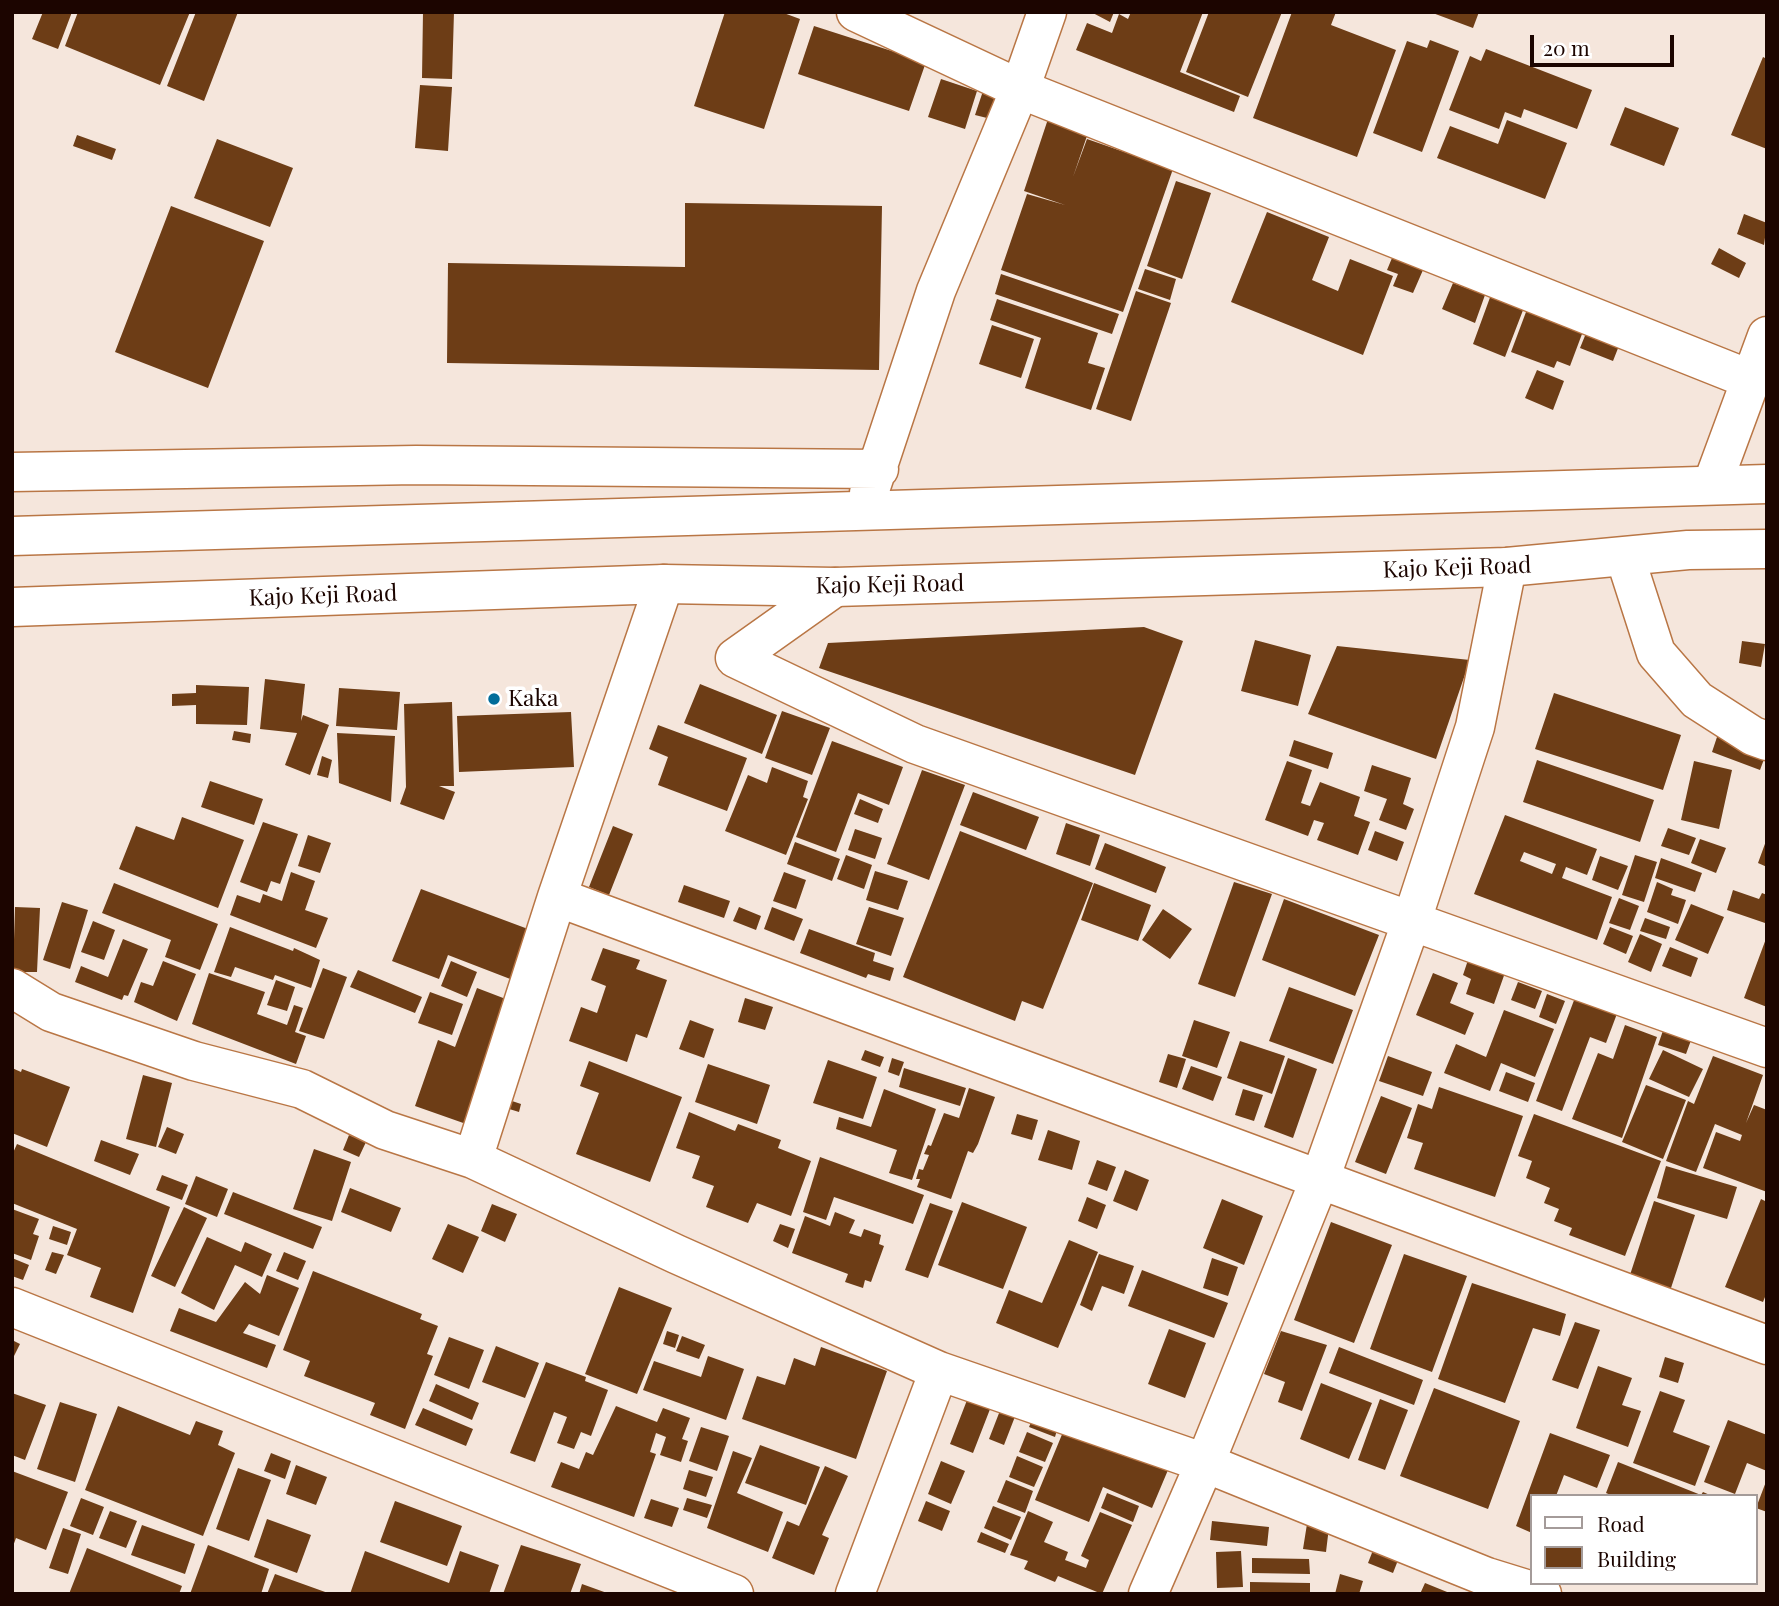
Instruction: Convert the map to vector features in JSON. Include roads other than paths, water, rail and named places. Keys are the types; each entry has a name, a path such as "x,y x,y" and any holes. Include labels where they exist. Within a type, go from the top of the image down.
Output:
{"street":[{"path":"856,12 1020,89 1749,379"},
{"path":"862,509 879,470 936,291 1020,89 1047,12"},
{"path":"1712,485 1767,335"},
{"path":"12,472 402,466 879,470"},
{"path":"12,536 1767,484"},
{"name":"Kajo Keji Road","path":"12,607 664,584 835,587 1507,567 1688,550 1767,549"},
{"path":"1625,558 1656,653 1697,700 1753,736 1767,741"},
{"path":"1148,1594 1205,1463 1320,1179 1411,923 1475,727 1507,567"},
{"path":"473,1158 557,897 664,584"},
{"path":"835,587 735,658 915,744 1767,1048"},
{"path":"557,897 1767,1345"},
{"path":"12,988 51,1012 194,1061 302,1089 385,1130 473,1158 676,1254 939,1371 1205,1463 1487,1577 1542,1594"},
{"path":"12,1307 734,1594"},
{"path":"855,1594 939,1371"}],"place":[{"name":"Kaka","path":"494,699"}]}
